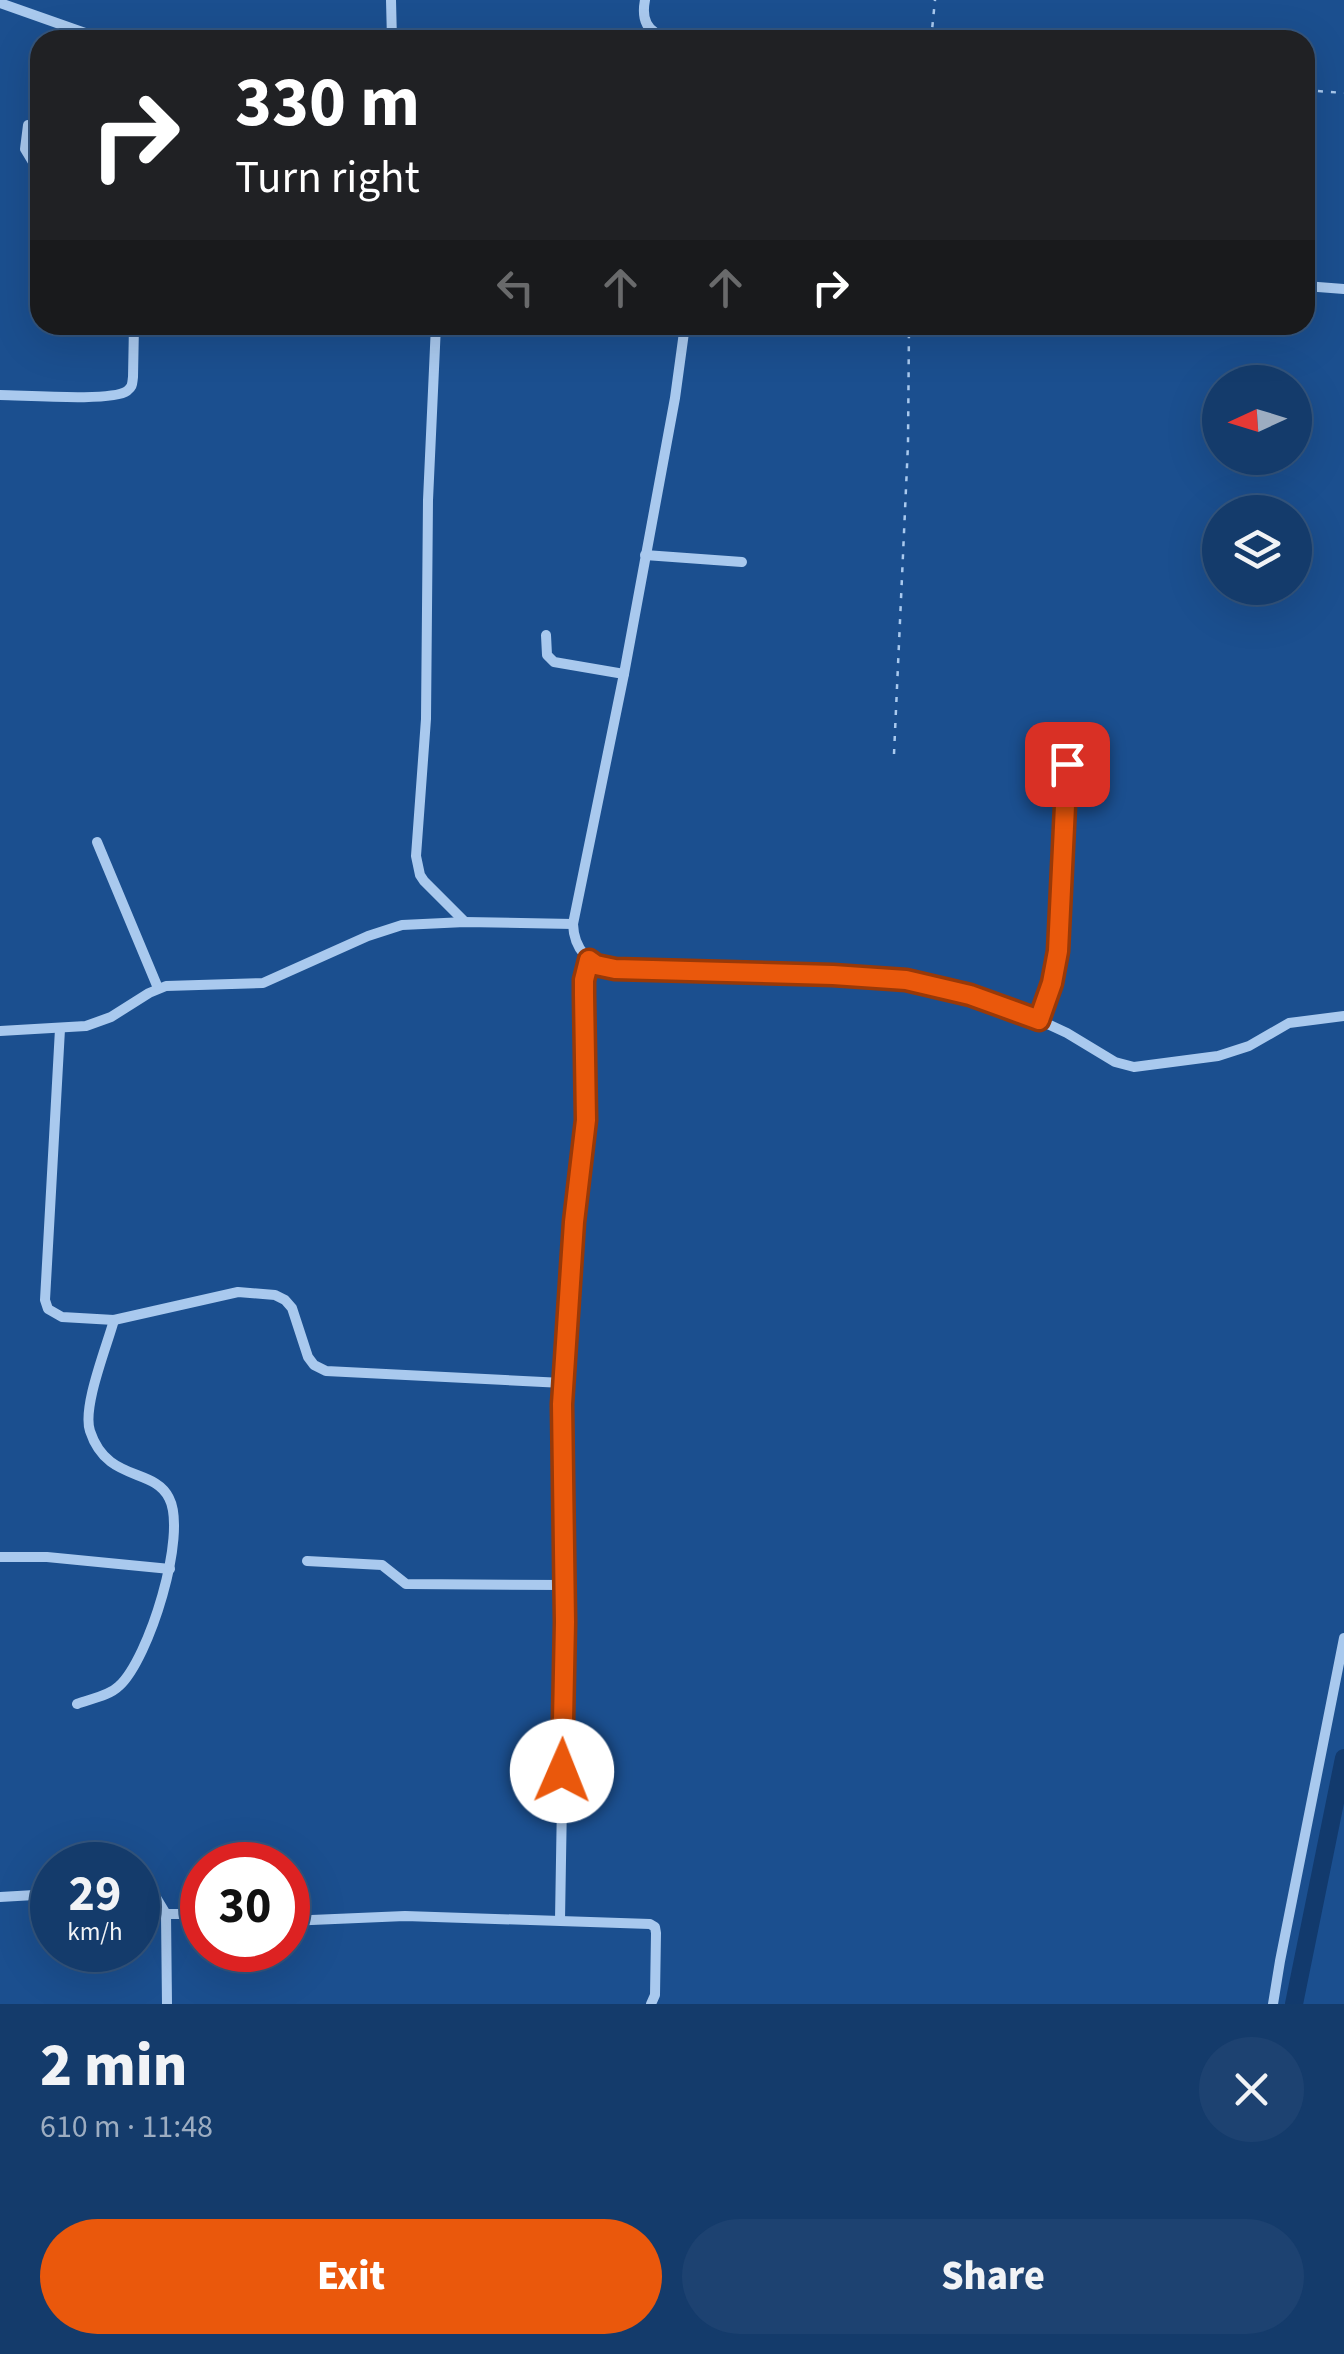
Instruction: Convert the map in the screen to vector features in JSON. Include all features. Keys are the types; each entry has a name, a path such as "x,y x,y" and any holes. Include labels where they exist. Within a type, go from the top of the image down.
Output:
{"street":[{"path":"391,0 392,30"},
{"path":"645,0 643,21 653,30"},
{"path":"0,2 77,30"},
{"path":"28,126 25,149 30,157"},
{"path":"1315,287 1344,289"},
{"path":"0,394 107,397 126,392 132,386 134,335"},
{"path":"436,335 428,500 426,719 416,856 424,881 465,922"},
{"path":"684,335 624,674 572,924 576,943 589,960 615,969 906,980 970,995 1039,1020 1115,1062 1145,1067 1218,1056 1249,1046 1289,1023 1344,1016"},
{"path":"645,555 742,562"},
{"path":"546,635 546,655 554,662 624,674"},
{"path":"1039,1020 1058,951 1068,730"},
{"path":"97,842 158,988"},
{"path":"0,1032 60,1029 98,1022 158,988 263,983 402,925 572,924"},
{"path":"560,1920 562,1382 586,1120 584,980 589,960"},
{"path":"60,1029 48,1308 62,1317 114,1320 238,1292 262,1292 285,1300 292,1308 308,1357 326,1371 562,1382"},
{"path":"77,1704 111,1692 127,1677 155,1620 170,1570 174,1524 170,1499 160,1485 111,1464 90,1431 88,1409 114,1320"},
{"path":"0,1557 62,1558 170,1570"},
{"path":"306,1561 382,1566 406,1584 564,1585"},
{"path":"1274,2004 1344,1638"},
{"path":"0,1897 30,1895"},
{"path":"160,1903 166,1914 167,2004"},
{"path":"166,1914 180,1914"},
{"path":"310,1920 405,1916 645,1923 655,1927 656,1933 655,1995 651,2004"}],"path":[{"path":"933,30 935,0"},
{"path":"1315,91 1344,93"},
{"path":"894,754 909,335"}],"waterway":[{"path":"1294,2004 1344,1758"}],"route":[{"path":"562,1771 562,1404 574,1222 586,1120 584,980 589,960 615,969 906,980 970,995 1039,1020 1058,951 1067,764"}]}
